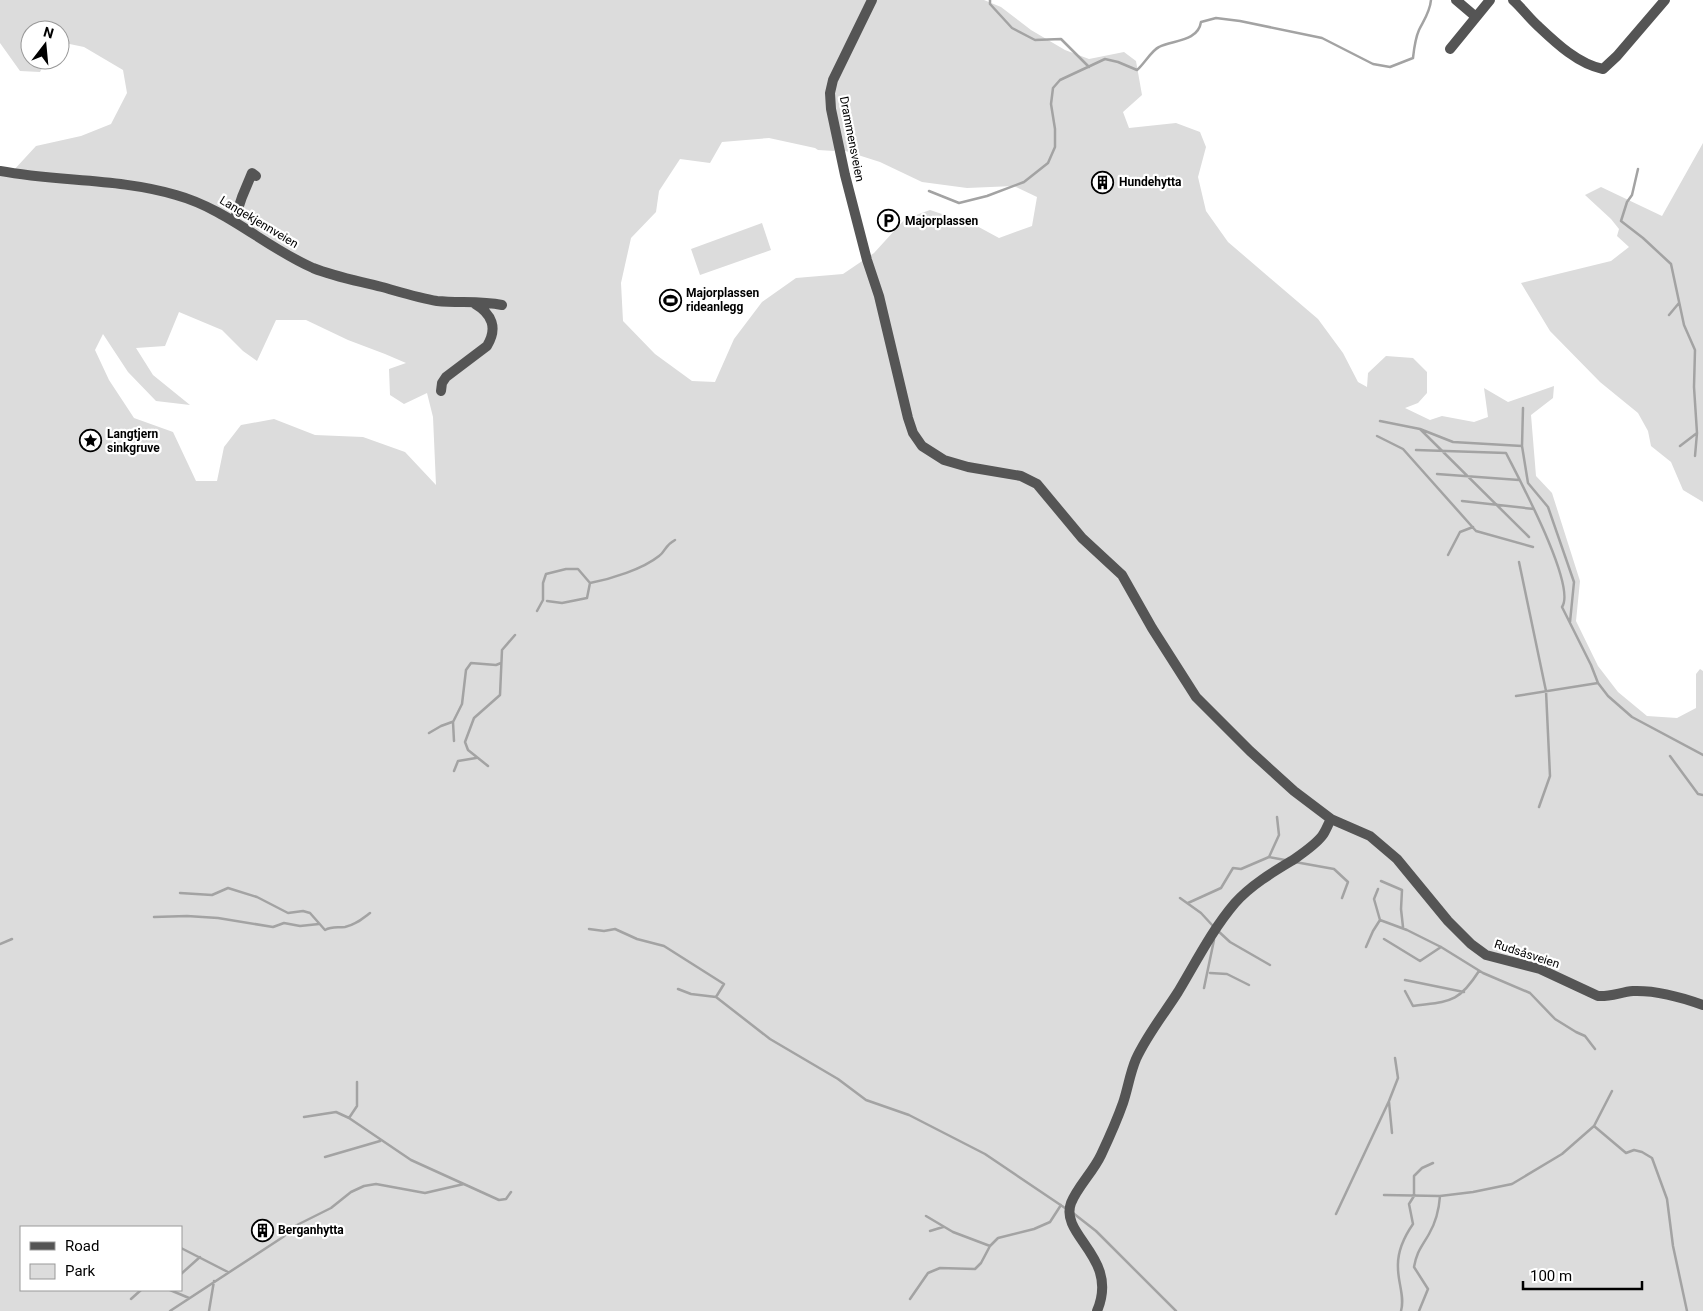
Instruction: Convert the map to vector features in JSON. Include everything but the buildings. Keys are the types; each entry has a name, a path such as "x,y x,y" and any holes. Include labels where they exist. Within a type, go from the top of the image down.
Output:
{"street":[{"name":"Drammensveien","path":"872,0 838,66 830,93 833,118 845,175 879,296 910,426 922,446 952,463 1021,476 1037,484 1082,538 1122,574 1152,628 1196,697 1278,777 1331,819"},
{"path":"1456,0 1476,17"},
{"path":"1450,49 1490,0"},
{"path":"1514,0 1537,25 1569,52 1589,66 1603,69 1617,56 1665,0"},
{"name":"Langekjennveien","path":"0,171 50,178 127,184 166,192 212,209 290,256 329,274 436,300 502,305"},
{"path":"234,221 252,174 256,176"},
{"path":"441,390 442,383 446,377 487,346 490,340 492,326 490,317 486,311 475,304"},
{"path":"1097,1311 1102,1296 1102,1276 1094,1258 1071,1222 1070,1207 1102,1155 1141,1049 1211,936 1235,903 1254,886 1313,844 1322,836 1331,819"},
{"name":"Rudsåsveien","path":"1331,819 1370,836 1397,859 1448,921 1471,944 1486,955 1540,969 1598,996 1632,991 1648,992 1664,994 1703,1005"}],"green space":[{"path":"0,0 984,0 1001,7 1031,30 1065,50 1089,59 1124,52 1136,61 1142,95 1123,112 1129,128 1176,123 1200,132 1206,147 1198,177 1206,211 1228,242 1318,319 1343,353 1358,382 1367,387 1368,373 1386,356 1413,358 1427,372 1427,393 1418,403 1405,408 1430,420 1442,416 1474,422 1488,417 1484,388 1508,402 1554,386 1553,398 1531,415 1536,476 1552,493 1580,581 1576,621 1598,666 1618,692 1647,716 1677,718 1696,708 1696,674 1700,669 1703,671 1703,1311 0,1311 0,167 13,171 36,146 81,136 111,124 127,93 123,70 84,47 70,44 70,20 20,20 20,70 41,70 40,72 20,71 0,43","holes":["769,138 818,150 834,151 836,148 880,162 922,182 967,188 1014,186 1037,197 1032,226 999,238 975,225 930,210 905,219 874,253 843,274 796,278 762,302 734,339 715,382 692,381 655,354 623,321 621,283 631,238 656,212 659,191 680,159 710,163 722,142","179,312 222,330 243,351 257,361 276,320 306,320 348,340 406,363 389,369 390,395 404,404 427,393 433,417 436,485 405,452 363,437 315,435 274,419 241,425 224,447 217,481 196,481 173,432 134,418 109,380 95,350 103,334 128,372 156,401 190,405 153,375 136,348 165,346"]},
{"path":"1703,143 1703,502 1683,490 1671,462 1651,446 1648,431 1638,413 1600,382 1550,331 1521,283 1611,261 1629,247 1617,236 1619,229 1611,219 1585,195 1601,187 1662,216"},
{"path":"762,223 771,250 700,275 691,249"}],"waterway":[{"path":"990,0 990,4 1012,28 1035,40 1061,39 1089,67"},
{"path":"929,191 959,203 987,196 1024,182 1048,163 1055,147 1055,129 1051,104 1053,88 1060,80 1105,59 1137,70 1156,49 1190,37 1199,29 1201,22 1216,18 1240,21 1322,38 1373,64 1390,67 1413,58 1419,30 1428,12 1431,0"},
{"path":"1638,169 1632,195 1627,202 1621,221 1671,264 1684,325 1695,350 1694,387 1697,433 1695,456"},
{"path":"1669,315 1679,303"},
{"path":"1523,408 1522,446 1528,483 1548,507 1574,582 1570,622"},
{"path":"1380,421 1420,429 1453,442 1522,446"},
{"path":"1420,429 1529,537"},
{"path":"1680,446 1697,433"},
{"path":"1377,436 1403,449 1476,531 1533,547"},
{"path":"1416,450 1506,453 1554,555 1564,595 1562,607 1598,683 1608,696 1632,717 1703,755"},
{"path":"1437,474 1519,480"},
{"path":"1462,501 1534,509"},
{"path":"1448,555 1460,532 1473,527"},
{"path":"547,601 562,603 587,598 590,583 617,576 652,561 675,540"},
{"path":"1519,562 1546,691 1550,776 1539,807"},
{"path":"537,611 543,600 543,583 546,574 566,569 578,569 590,583"},
{"path":"488,766 468,750 465,742 474,718 500,695 502,650 515,635"},
{"path":"454,741 453,722 462,704 466,670 471,663 496,665 501,663"},
{"path":"1516,696 1598,683"},
{"path":"429,733 452,722"},
{"path":"1670,756 1698,794 1703,795"},
{"path":"454,771 458,761 476,758"},
{"path":"1269,857 1279,835 1277,817"},
{"path":"1188,903 1221,888 1233,868 1241,869 1269,857 1285,860"},
{"path":"1295,862 1334,869 1348,882 1342,898"},
{"path":"1381,881 1402,890 1401,909 1403,927"},
{"path":"180,893 212,895 228,888 257,897 288,913 303,911 310,913 325,930 352,925 370,913"},
{"path":"1378,889 1374,899 1380,920"},
{"path":"1180,898 1201,913 1213,926"},
{"path":"154,917 187,916 218,918 273,927 284,923 300,926 319,924"},
{"path":"1380,920 1407,930 1441,947 1483,973 1530,993 1555,1019 1585,1036 1595,1049"},
{"path":"1366,947 1380,920"},
{"path":"589,929 604,931 615,929 637,939 664,946 724,984 716,997 770,1039 838,1079 866,1100 909,1115 985,1154 1068,1210"},
{"path":"1217,930 1230,942 1270,965"},
{"path":"0,944 12,939"},
{"path":"1384,939 1420,961 1441,947"},
{"path":"1204,988 1214,940"},
{"path":"1405,991 1413,1006 1452,999 1465,990 1479,971"},
{"path":"1210,973 1227,974 1249,985"},
{"path":"1405,980 1464,992"},
{"path":"678,989 691,994 716,997"},
{"path":"1336,1214 1398,1078 1395,1058"},
{"path":"349,1118 357,1106 357,1082"},
{"path":"1612,1091 1594,1126 1626,1153 1634,1150 1652,1158 1667,1199 1673,1246 1687,1311"},
{"path":"1389,1102 1392,1133"},
{"path":"304,1117 336,1112 349,1118 411,1160 499,1200 506,1199 511,1192"},
{"path":"1384,1195 1440,1196 1512,1184 1562,1154 1594,1126"},
{"path":"325,1157 380,1141"},
{"path":"1401,1311 1402,1300 1398,1262 1402,1245 1413,1224 1409,1204 1414,1196 1414,1176 1422,1168 1433,1163"},
{"path":"170,1311 283,1237 295,1226 331,1208 351,1192 364,1186 376,1184 425,1193 464,1184"},
{"path":"1419,1311 1428,1289 1414,1267 1418,1253 1435,1220 1440,1196"},
{"path":"926,1216 953,1232 990,1246 998,1238 1034,1229 1050,1222 1061,1205"},
{"path":"1073,1213 1096,1231 1176,1311"},
{"path":"930,1231 943,1227"},
{"path":"910,1299 928,1273 940,1268 975,1269 981,1263 990,1246"},
{"path":"182,1249 228,1272"},
{"path":"182,1273 200,1257"},
{"path":"209,1311 214,1281"},
{"path":"131,1299 140,1291"},
{"path":"172,1291 189,1298"}],"place":[{"name":"Hundehytta","path":"1103,182"},
{"name":"Majorplassen","path":"889,221"},
{"name":"Majorplassen rideanlegg","path":"670,300"},
{"name":"Langtjern sinkgruve","path":"91,441"},
{"name":"Berganhytta","path":"262,1230"}]}
